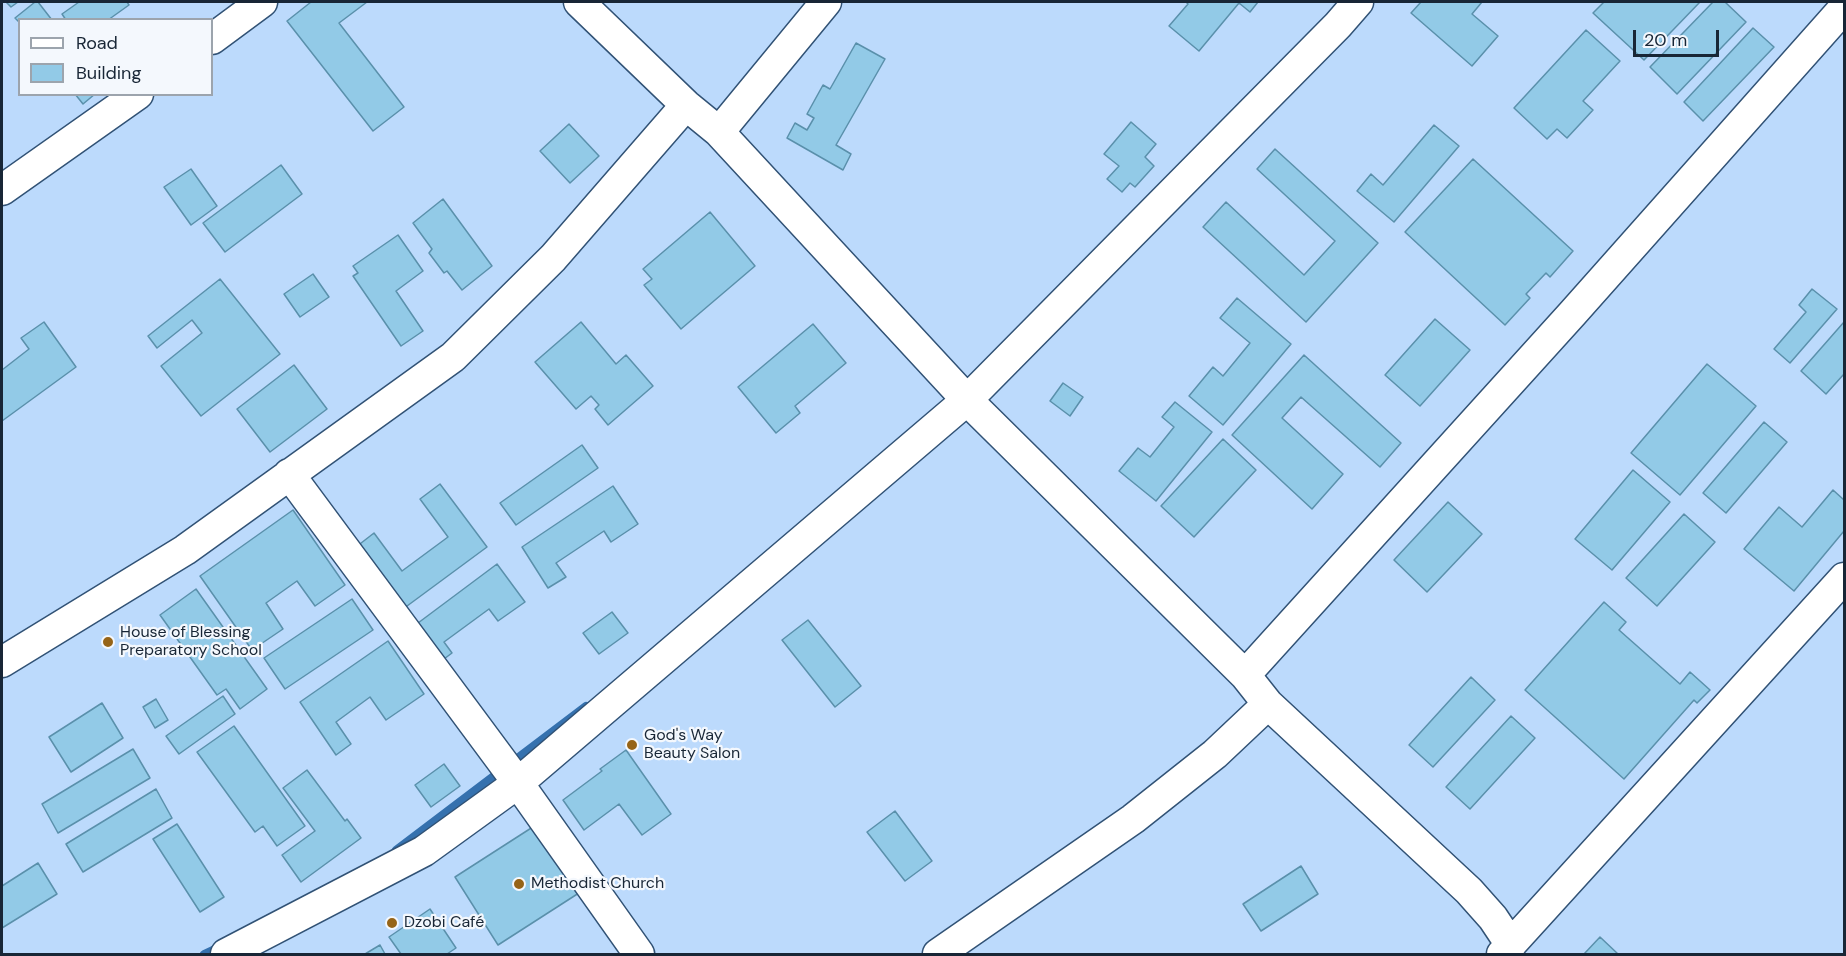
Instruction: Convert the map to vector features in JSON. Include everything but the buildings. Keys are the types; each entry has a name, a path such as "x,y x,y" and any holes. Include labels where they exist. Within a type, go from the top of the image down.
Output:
{"street":[{"path":"213,38 262,2"},
{"path":"579,2 686,105 719,132 968,400 1245,675 1268,704 1469,891 1493,918 1507,950 1845,578"},
{"path":"719,132 826,2"},
{"path":"226,954 424,851 518,783 968,400 1338,25 1358,2"},
{"path":"1245,675 1845,8"},
{"path":"2,190 135,96"},
{"path":"2,662 185,550 453,357 553,258 686,105"},
{"path":"289,474 518,783 639,954"},
{"path":"938,954 1133,819 1215,754 1268,704"}],"waterway":[{"path":"396,850 586,706"},
{"path":"204,954 221,946"}],"place":[{"name":"House of Blessing Preparatory School","path":"108,642"},
{"name":"God's Way Beauty Salon","path":"632,745"},
{"name":"Methodist Church","path":"519,884"},
{"name":"Dzobi Café","path":"392,923"}]}
